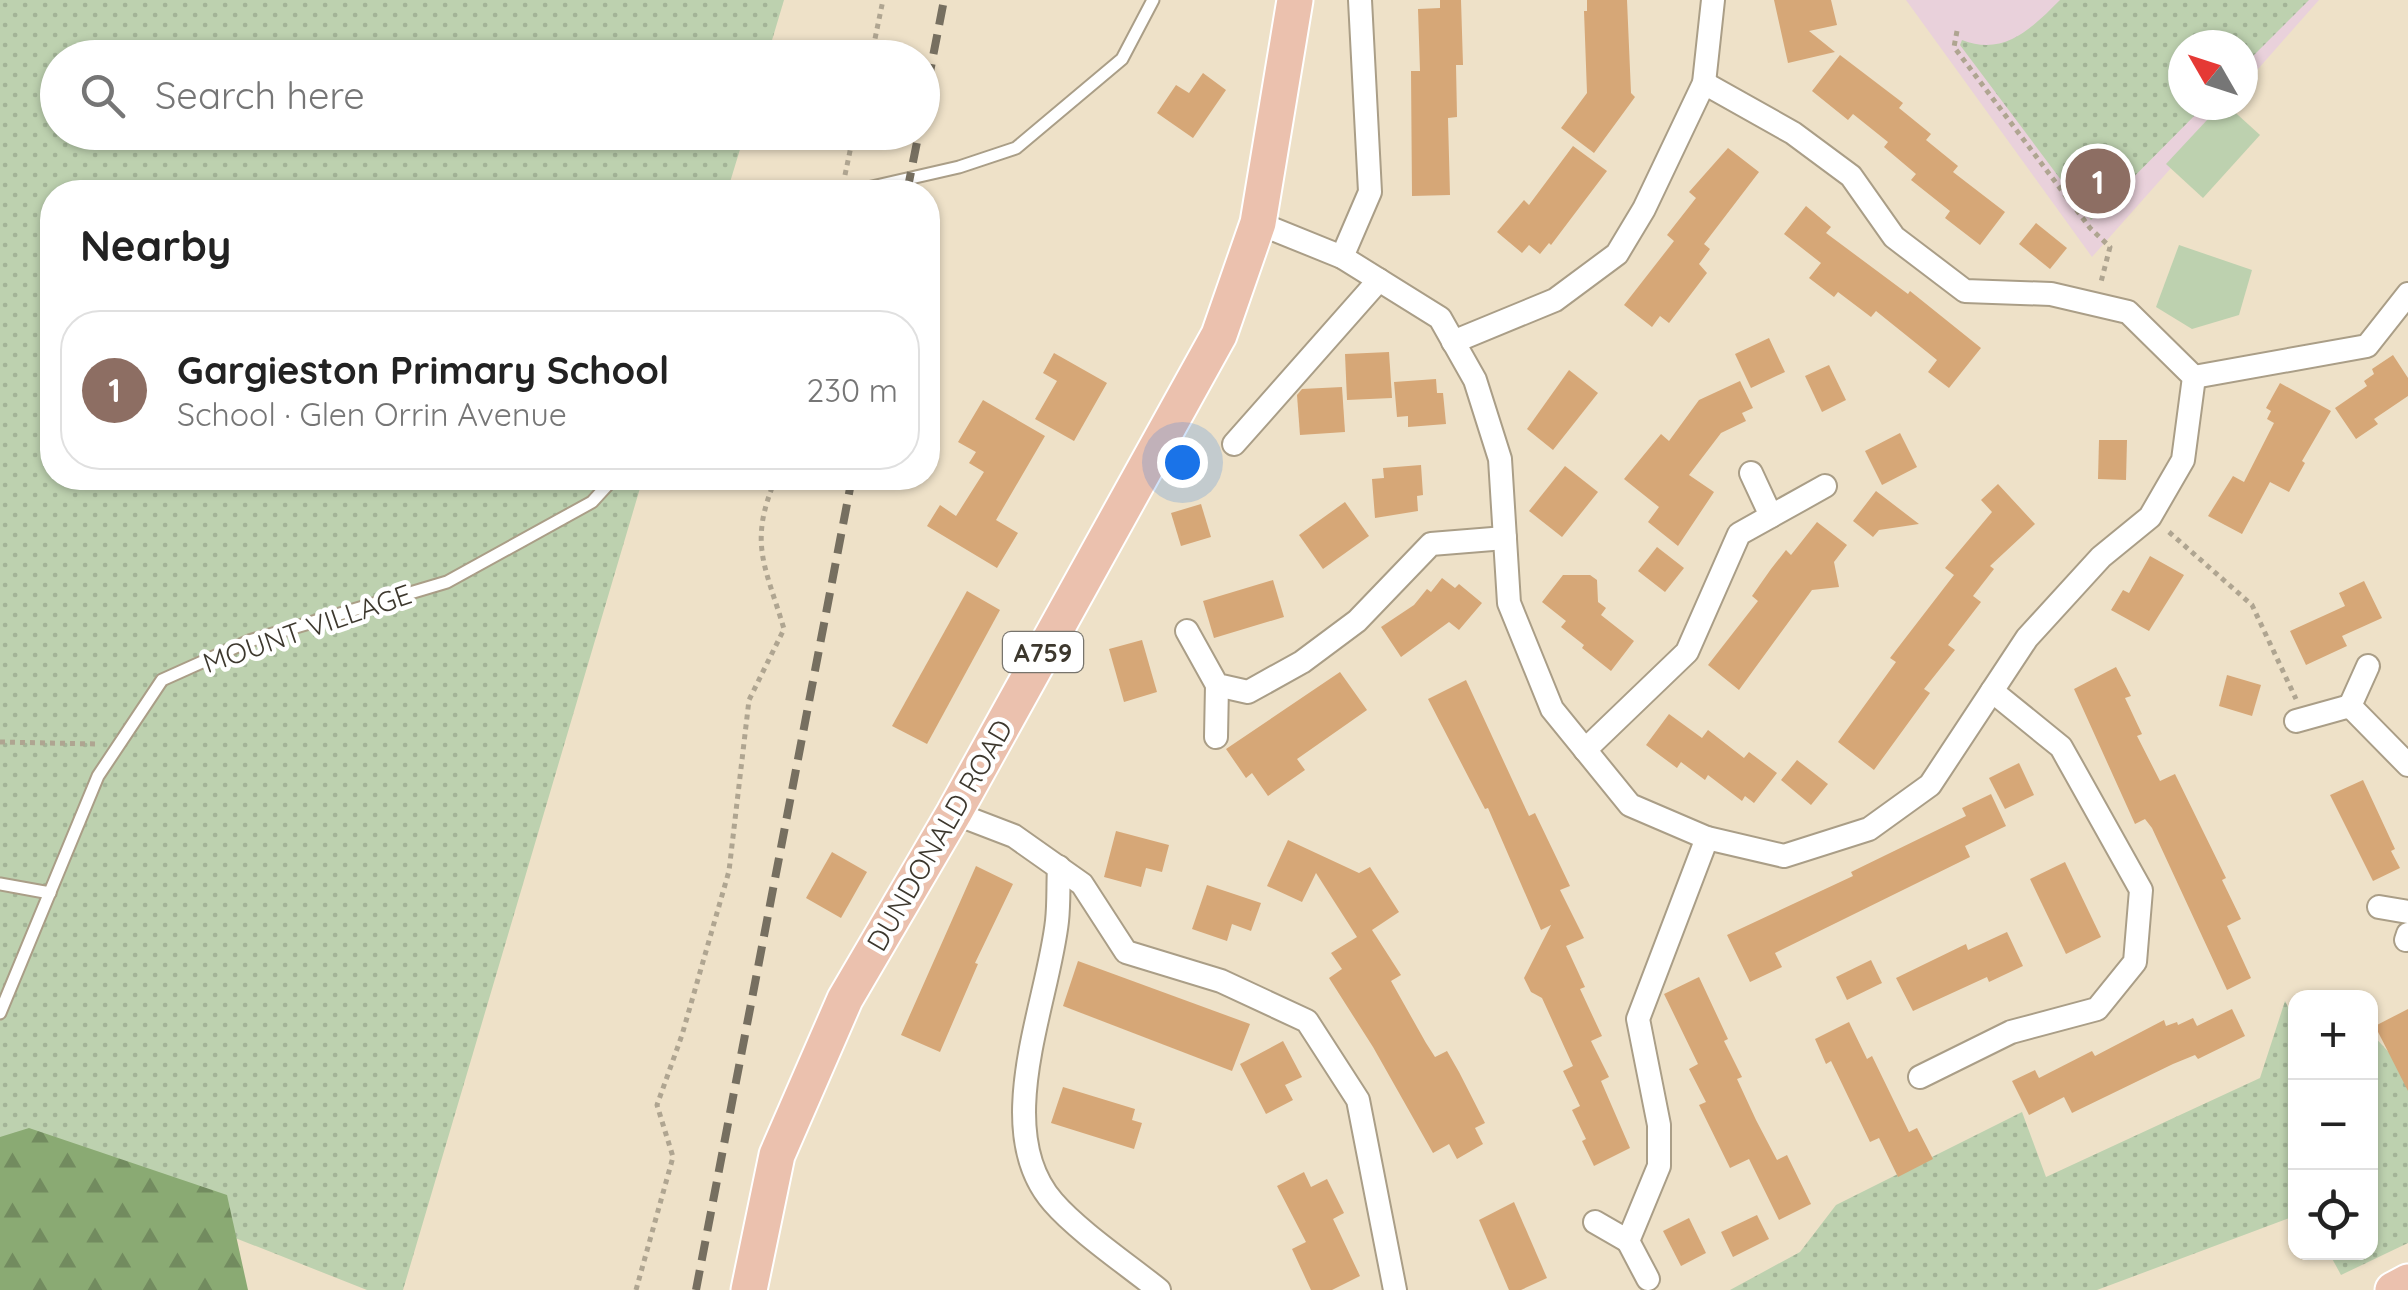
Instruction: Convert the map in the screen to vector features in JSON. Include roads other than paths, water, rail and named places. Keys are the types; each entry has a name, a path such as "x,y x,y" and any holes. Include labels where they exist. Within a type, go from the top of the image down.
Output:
{"main road":[{"name":"DUNDONALD ROAD","path":"750,1290 777,1155 844,999 954,813 1219,335 1258,223 1295,0"},
{"path":"2393,1290 2408,1282"}],"street":[{"path":"1342,257 1370,192 1360,0"},
{"path":"1454,342 1554,300 1618,254 1704,84 1712,0"},
{"path":"1704,84 1793,133 1851,176 1894,237 1964,291 2051,294 2128,312 2194,377"},
{"path":"1258,223 1342,257 1440,318 1475,380 1500,459 1509,603 1552,709 1630,805 1707,838 1784,856 1869,829 1930,785 2028,638 2101,557 2150,517 2183,460 2194,377"},
{"path":"1234,444 1378,280"},
{"path":"2194,377 2367,346 2408,294"},
{"path":"1750,473 1771,516"},
{"path":"1586,750 1687,652 1739,534 1825,486"},
{"path":"1217,685 1248,692 1302,662 1357,621 1431,544 1504,538"},
{"path":"1187,631 1217,685 1216,737"},
{"path":"2350,706 2368,666"},
{"path":"1920,1077 2011,1032 2096,1009 2135,962 2142,890 2061,747 1992,691"},
{"path":"2303,719 2350,706"},
{"path":"2350,706 2408,765"},
{"path":"954,813 1014,836 1082,884 1126,952 1221,981 1307,1021 1358,1100 1395,1290"},
{"path":"1628,1240 1659,1166 1659,1125 1638,1019 1707,838"},
{"path":"1059,868 1057,923 1037,1016 1023,1116 1032,1171 1053,1203 1159,1290"},
{"path":"2379,906 2408,912"},
{"path":"1595,1222 1628,1240 1648,1279"}],"lane":[{"path":"902,180 1016,148 1122,59 1154,0"},
{"name":"MOUNT VILLAGE","path":"0,1013 98,776 162,680 250,641 447,582 592,502 603,490"},
{"path":"0,884 50,892"}],"railway":[{"path":"936,40 944,0"},
{"path":"909,180 915,150"},
{"path":"696,1290 850,490"}],"place":[{"name":"Gargieston Primary School","path":"2098,181"}]}
